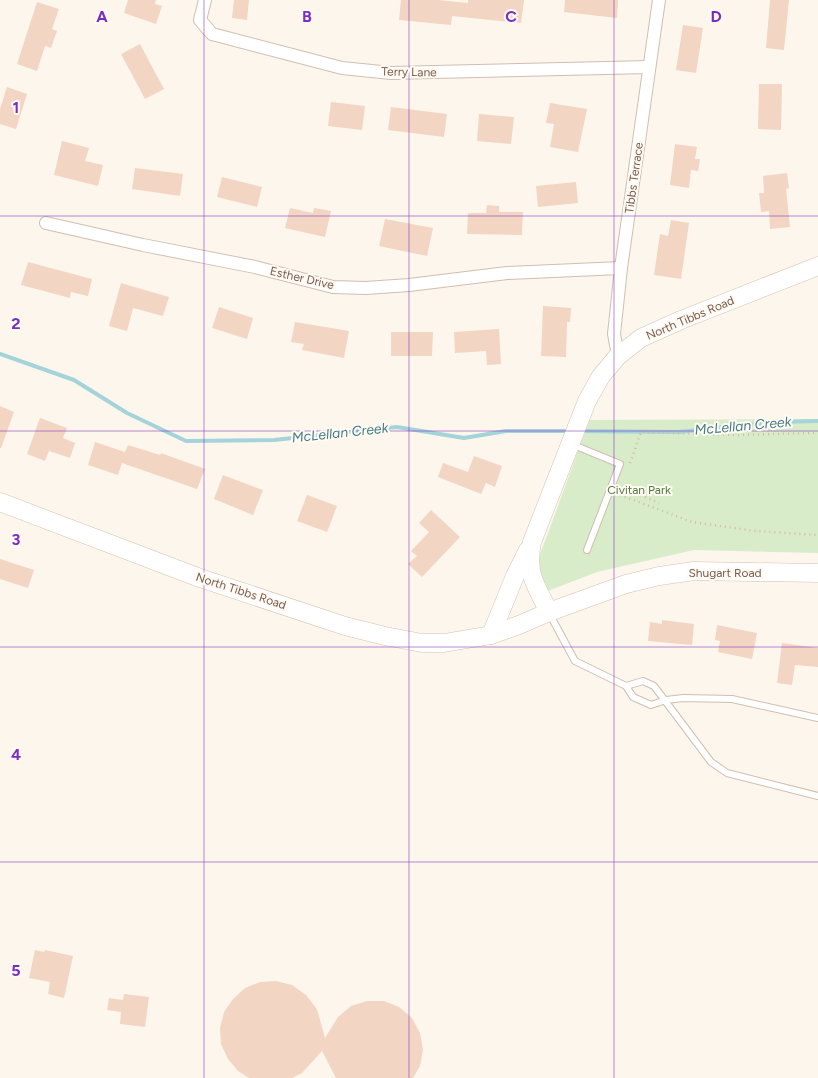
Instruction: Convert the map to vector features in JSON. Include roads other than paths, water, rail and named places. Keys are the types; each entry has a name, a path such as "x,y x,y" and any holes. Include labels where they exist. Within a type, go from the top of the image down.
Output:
{"street":[{"name":"Terry Lane","path":"205,0 200,20 212,34 342,68 391,73 649,67"},
{"name":"Tibbs Terrace","path":"618,356 614,334 621,268 659,0"},
{"name":"Esther Drive","path":"46,223 143,245 255,267 333,287 366,288 409,285 508,273 621,268"},
{"name":"North Tibbs Road","path":"491,635 515,576 532,542 586,401 601,376 618,356 640,338 818,266"},
{"name":"North Tibbs Road","path":"0,502 200,578 345,626 422,643 444,643 491,635 549,612 532,578 529,561 532,542"},
{"name":"Shugart Road","path":"549,612 626,584 659,576 694,571 818,573"}],"lane":[{"path":"570,442 620,464 588,550"},
{"path":"549,612 576,660 626,686 633,697 651,705 666,700 684,698 732,699 818,718"},
{"path":"626,686 643,681 654,686 711,762 727,773 818,796"}],"waterway":[{"name":"McLellan Creek","path":"0,354 74,380 127,413 186,441 274,440 397,427 464,438 506,431 570,431"},
{"name":"McLellan Creek","path":"580,431 679,432 775,422 818,421"}],"park label":[{"name":"Civitan Park","path":"639,490"}]}
